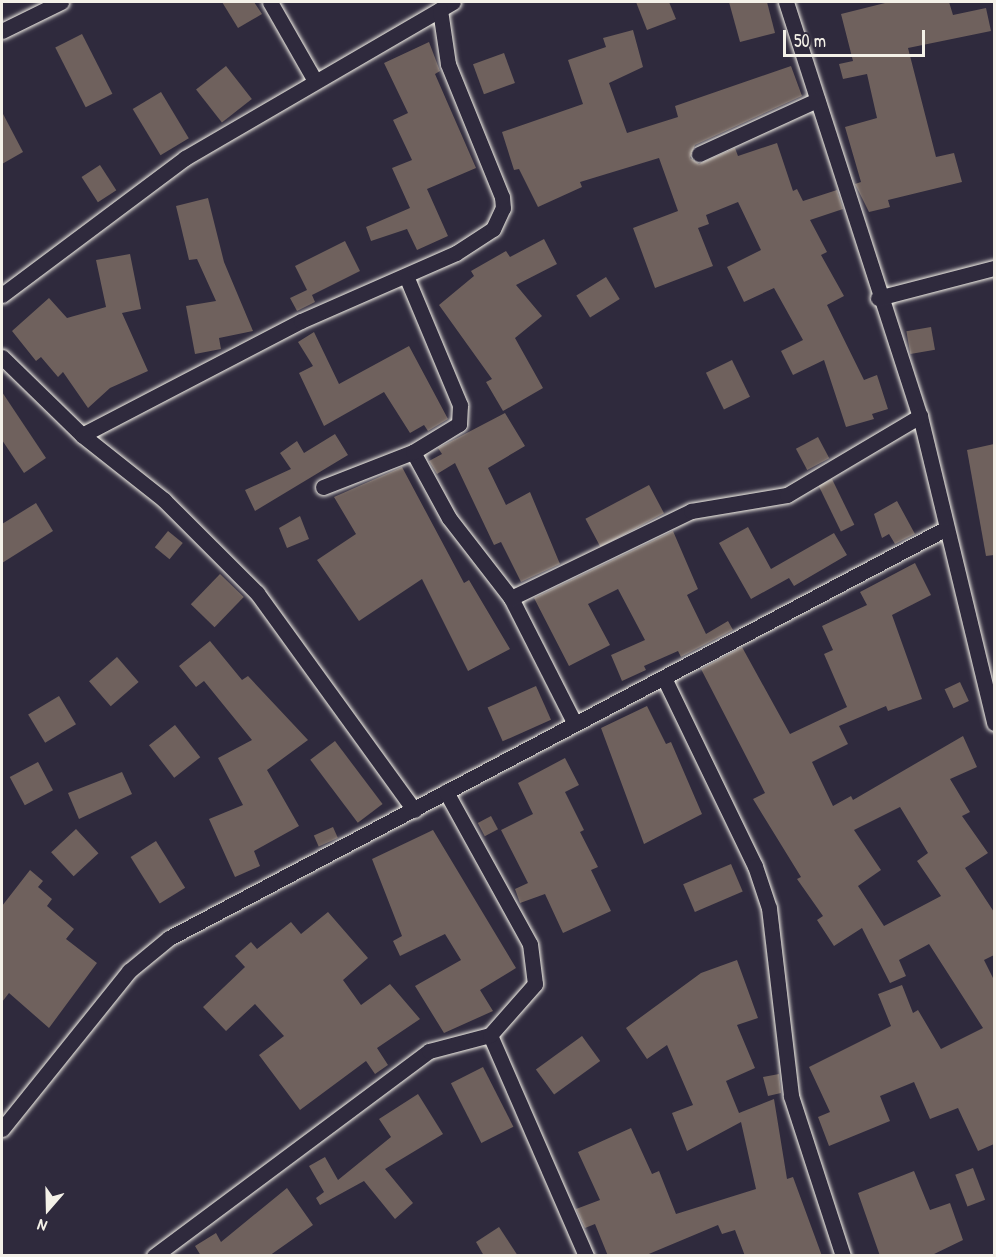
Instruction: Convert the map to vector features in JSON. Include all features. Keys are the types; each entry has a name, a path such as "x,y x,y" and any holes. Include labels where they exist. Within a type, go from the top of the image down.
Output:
{"street":[{"path":"2,31 59,2"},
{"path":"270,2 315,81"},
{"path":"786,2 878,298 920,416 943,530 994,723"},
{"path":"2,295 185,158 446,6 448,64 504,208 480,239 406,276 302,321 82,435"},
{"path":"699,154 817,100"},
{"path":"878,298 994,268"},
{"path":"323,487 413,452 451,430 462,414 406,276"},
{"path":"2,357 82,435 164,500 257,593 414,810"},
{"path":"511,598 691,511 787,495 920,416"},
{"path":"413,452 449,518 511,598 574,722"},
{"path":"2,1129 129,971 169,938 414,810 574,722 664,680 943,530"},
{"path":"664,680 755,866 769,908 791,1096 843,1256"},
{"path":"154,1256 429,1051 490,1035 535,984 530,944 446,792"},
{"path":"490,1035 586,1256"}],"building":[{"path":"222,2 254,2 262,14 238,28"},
{"path":"636,2 669,2 676,19 647,30"},
{"path":"729,2 767,2 775,33 740,42"},
{"path":"889,2 949,2 953,15 986,8 991,31 908,48 936,157 954,153 962,182 888,200 890,207 869,212 855,184 861,182 845,127 877,118 867,74 843,79 839,64 853,61 841,14"},
{"path":"633,30 643,67 609,83 627,133 678,117 675,106 791,66 802,96 695,145 690,158 699,164 735,148 738,156 777,143 793,191 797,189 803,201 837,190 843,209 810,220 827,252 821,255 844,296 827,305 864,380 877,375 888,409 872,414 874,419 846,427 824,360 793,375 781,351 803,340 774,288 744,302 727,267 761,250 738,202 706,215 709,224 698,228 713,266 655,288 633,228 678,211 659,158 580,182 582,187 538,207 519,169 514,170 502,132 583,104 568,60 606,47 603,38"},
{"path":"82,34 112,94 86,107 55,48"},
{"path":"429,42 440,71 435,74 476,168 427,189 448,236 417,250 407,229 371,241 366,227 410,208 392,168 412,160 393,120 408,113 384,63"},
{"path":"504,53 515,83 484,94 473,64"},
{"path":"226,66 252,99 222,122 196,89"},
{"path":"161,92 189,138 161,155 133,109"},
{"path":"2,112 23,152 2,164"},
{"path":"100,165 116,190 98,202 82,177"},
{"path":"208,198 224,262 253,331 219,338 221,349 195,354 186,306 216,301 197,259 189,260 176,206"},
{"path":"544,239 557,264 516,285 542,316 515,338 543,388 503,411 486,382 492,379 439,305 474,276 471,271 506,251 510,257"},
{"path":"345,241 360,271 312,295 315,302 297,311 290,298 307,290 295,266"},
{"path":"130,254 141,309 122,313 148,371 110,388 88,408 63,372 58,377 41,357 36,361 12,331 49,298 67,318 106,307 96,260"},
{"path":"606,277 620,299 590,318 576,296"},
{"path":"931,327 935,350 910,354 906,331"},
{"path":"314,332 339,384 409,346 448,419 428,431 424,425 410,433 384,392 324,426 299,373 313,366 298,342"},
{"path":"732,360 750,397 724,410 706,373"},
{"path":"2,392 46,458 24,473 2,440"},
{"path":"505,413 525,446 488,468 506,505 530,492 560,564 521,582 501,542 494,545 455,463 437,474 429,461 442,454 438,448"},
{"path":"335,434 348,455 255,511 245,490 291,469 280,453 297,441 304,453"},
{"path":"818,437 829,458 807,470 796,449"},
{"path":"994,444 994,555 986,556 967,450"},
{"path":"402,467 464,583 469,580 510,649 468,671 422,579 359,621 317,560 356,534 334,497"},
{"path":"832,479 854,525 841,531 819,486"},
{"path":"649,485 664,513 600,547 585,519"},
{"path":"897,501 915,534 895,544 889,534 882,538 874,514"},
{"path":"36,503 53,531 2,563 2,524"},
{"path":"300,516 309,539 287,548 279,528"},
{"path":"748,527 771,569 834,533 847,555 794,586 789,578 751,599 719,543"},
{"path":"168,531 183,543 170,559 155,547"},
{"path":"673,531 698,589 687,595 706,634 728,621 733,630 681,657 678,651 644,666 646,670 622,681 611,655 645,640 618,589 588,604 610,645 569,666 534,598"},
{"path":"915,563 931,595 892,615 922,699 888,711 886,706 839,726 848,744 812,762 833,806 851,796 853,800 963,736 977,767 950,779 970,812 962,816 988,853 965,868 994,912 994,955 984,960 994,980 994,1144 978,1151 958,1108 930,1119 914,1082 880,1096 890,1121 829,1146 818,1117 830,1112 809,1067 891,1026 878,994 902,985 913,1013 918,1010 941,1049 983,1028 929,944 899,960 906,976 890,983 862,928 834,946 817,920 823,916 797,879 801,877 753,799 765,793 701,669 742,647 790,734 847,707 824,654 833,650 822,626 867,605 860,592","holes":["900,807 928,853 917,861 941,896 884,926 858,886 881,870 854,830"]},
{"path":"220,574 244,597 215,627 191,604"},
{"path":"210,641 242,680 248,676 308,740 267,770 299,826 254,851 260,866 235,877 209,819 243,805 218,758 252,740 204,681 196,687 179,666"},
{"path":"117,657 139,682 111,706 89,681"},
{"path":"960,682 969,701 953,708 945,689"},
{"path":"536,686 551,720 503,741 488,708"},
{"path":"59,696 76,724 45,743 28,715"},
{"path":"647,706 666,744 671,742 702,814 644,844 601,728"},
{"path":"175,725 200,757 174,778 149,745"},
{"path":"335,741 383,804 358,823 310,760"},
{"path":"565,758 579,785 565,792 584,830 580,832 598,867 591,870 611,911 563,933 545,894 520,903 515,889 528,883 501,830 533,814 518,783"},
{"path":"38,762 53,790 25,805 10,777"},
{"path":"122,772 132,794 79,819 68,793"},
{"path":"491,816 498,829 485,836 478,823"},
{"path":"333,827 338,838 319,847 314,836"},
{"path":"76,829 99,853 74,876 51,852"},
{"path":"433,830 516,968 480,990 493,1011 444,1033 415,986 461,960 445,934 400,956 393,941 402,936 372,859"},
{"path":"156,841 185,888 160,904 131,857"},
{"path":"731,864 743,892 695,912 683,884"},
{"path":"30,870 43,881 38,887 52,899 47,906 74,929 66,939 97,963 49,1028 9,993 2,1002 2,906"},
{"path":"328,912 368,958 343,980 361,1005 390,984 420,1019 377,1048 388,1065 375,1074 366,1061 300,1110 259,1055 284,1036 255,1004 226,1031 203,1007 245,967 235,956 251,942 257,949 291,922 301,934"},
{"path":"737,960 758,1018 737,1025 755,1068 726,1081 739,1113 774,1099 787,1179 793,1177 822,1256 745,1256 735,1230 722,1234 718,1225 644,1256 608,1256 595,1224 585,1228 576,1209 600,1200 578,1152 631,1128 652,1174 659,1171 676,1214 756,1189 741,1122 687,1151 672,1113 693,1105 667,1045 647,1059 626,1028 701,973"},
{"path":"582,1036 600,1061 554,1095 536,1070"},
{"path":"483,1067 513,1127 481,1143 451,1083"},
{"path":"779,1074 781,1093 768,1096 763,1077"},
{"path":"418,1094 443,1134 385,1169 413,1203 395,1219 364,1181 320,1205 316,1198 324,1192 309,1166 325,1157 338,1180 391,1137 379,1119"},
{"path":"973,1168 985,1200 967,1207 955,1175"},
{"path":"914,1171 930,1210 950,1203 963,1240 930,1256 880,1256 858,1193"},
{"path":"287,1188 313,1225 269,1256 201,1256 195,1246 216,1233 221,1242"},
{"path":"499,1227 518,1256 484,1256 476,1242"}]}
